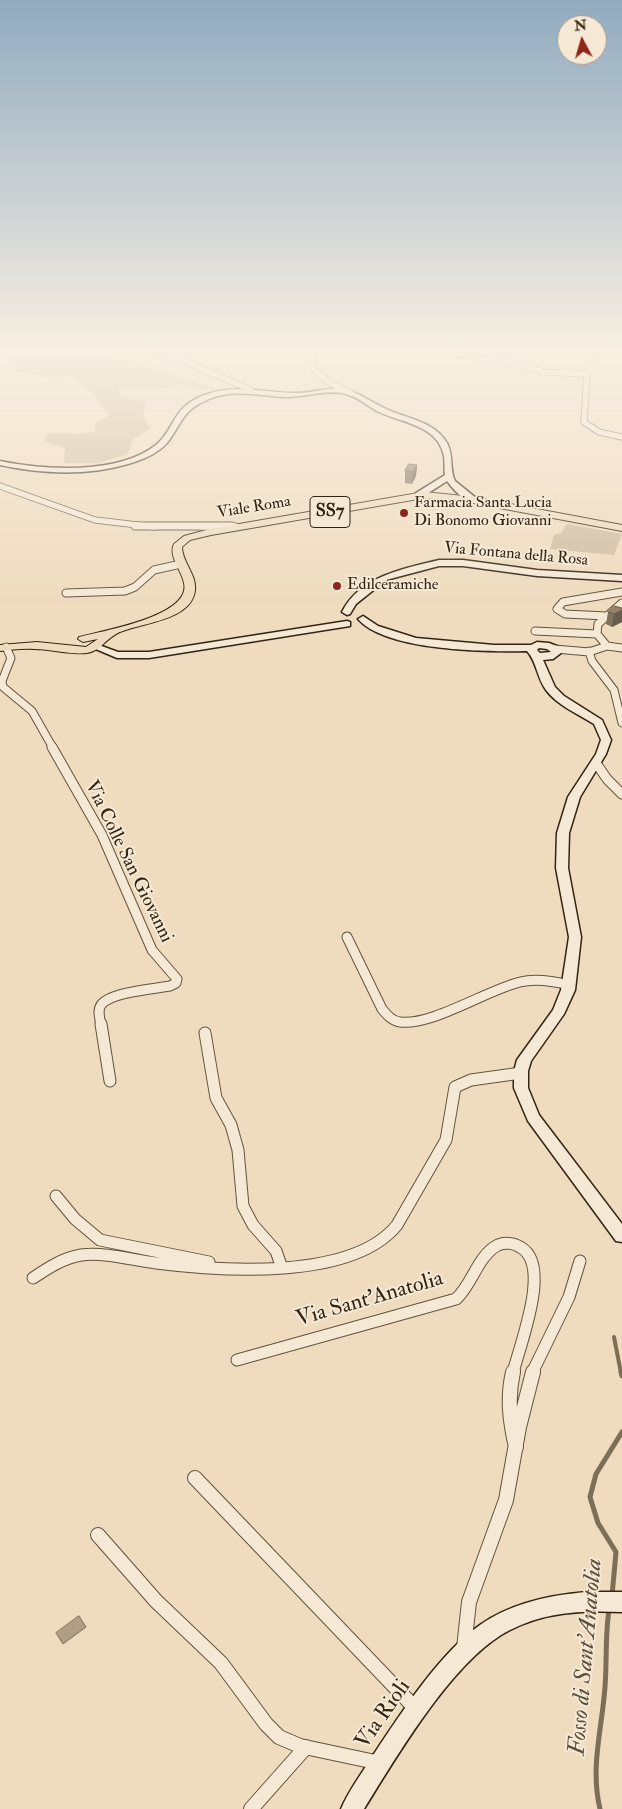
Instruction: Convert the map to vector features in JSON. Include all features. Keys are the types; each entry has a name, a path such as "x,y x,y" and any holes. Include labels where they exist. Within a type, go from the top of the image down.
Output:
{"main road":[{"path":"0,463 28,468 59,469 102,466 134,459 153,451 169,435"},
{"path":"436,435 445,447 449,461 449,476 457,488 473,500"},
{"path":"418,495 449,476"},
{"path":"434,486 437,492 444,496 454,493 457,488"},
{"name":"Viale Roma","path":"80,644 113,631 150,621 183,603 190,590 176,549 184,540 198,534 418,495 473,500 622,528"},
{"name":"Via Fontana della Rosa","path":"351,618 357,598 379,580 389,575 444,562 463,562 528,573 622,578"},
{"path":"80,644 117,655 160,654 285,635 351,618 375,629 436,644 519,649 534,652 545,645 553,653 543,671"},
{"name":"Viale Roma","path":"3,648 80,644 96,646 113,631"},
{"path":"96,646 117,655"},
{"path":"534,652 548,685 555,694 598,722 604,730 606,743 596,763 574,797 562,837 562,868 575,936 569,985 561,1008 529,1051 522,1064 522,1093 533,1116 622,1236"},
{"name":"Via Rioli","path":"352,1809 416,1709 464,1653 483,1635 516,1617 546,1608 584,1603 622,1602"}],"street":[{"path":"0,486 72,513 112,524 164,528 244,526"},
{"path":"66,593 125,592 133,588 155,570 181,564"},
{"path":"606,616 565,614 557,609 563,602 622,592"},
{"path":"607,646 597,634 598,624 622,603"},
{"path":"536,631 597,634"},
{"path":"553,653 569,650 589,652 601,650 607,646 622,648"},
{"name":"Via Colle San Giovanni","path":"3,648 11,658 3,679 3,687 32,711 102,835 154,953 177,979 176,983 167,987 114,996 101,1005 99,1012 110,1081"},
{"path":"589,652 592,661 615,692 622,723"},
{"path":"596,763 607,779 622,794"},
{"path":"347,937 382,1009 389,1017 398,1021 419,1019 518,982 539,980 569,985"},
{"path":"205,1032 216,1098 231,1126 238,1150 243,1206 253,1225 276,1251 282,1268"},
{"path":"33,1278 61,1260 87,1254 194,1267 282,1268 338,1261 365,1249 388,1235 400,1220 446,1140 450,1127 452,1097 456,1087 471,1080 521,1073"},
{"path":"56,1196 80,1225 102,1241 154,1249 190,1260 261,1268"},
{"name":"Via Sant'Anatolia","path":"237,1360 456,1299 464,1294 489,1251 502,1245 516,1244 532,1258 535,1276 508,1396 509,1425 516,1447"},
{"name":"Via Sant'Anatolia","path":"464,1653 469,1602 504,1505 526,1398 536,1360 569,1297 580,1261"},
{"path":"195,1478 416,1709"},
{"path":"98,1535 156,1601 226,1668 272,1730 283,1739 306,1747 381,1763"},
{"path":"252,1809 306,1747"}],"shaded area":[{"path":"47,435 139,435 133,439 128,454 98,463 64,463 65,448 44,442"},
{"path":"567,524 622,534 614,555 550,549 554,535 561,533"},
{"path":"79,1616 86,1627 63,1644 56,1633"}],"building":[{"path":"409,464 417,465 413,472 405,471"},
{"path":"614,606 622,608 622,610 614,614 608,612"}],"waterway":[{"name":"Fosso di Sant'Anatolia","path":"614,1337 621,1373"},
{"name":"Fosso di Sant'Anatolia","path":"621,1372 622,1376"},
{"name":"Fosso di Sant'Anatolia","path":"612,1596 616,1552 598,1523 590,1497 596,1474 622,1432"},
{"name":"Fosso di Sant'Anatolia","path":"600,1809 597,1793 596,1763 604,1703 609,1610"}],"place":[{"name":"Farmacia Santa Lucia Di Bonomo Giovanni","path":"404,513"},
{"name":"Edilceramiche","path":"337,586"}]}
